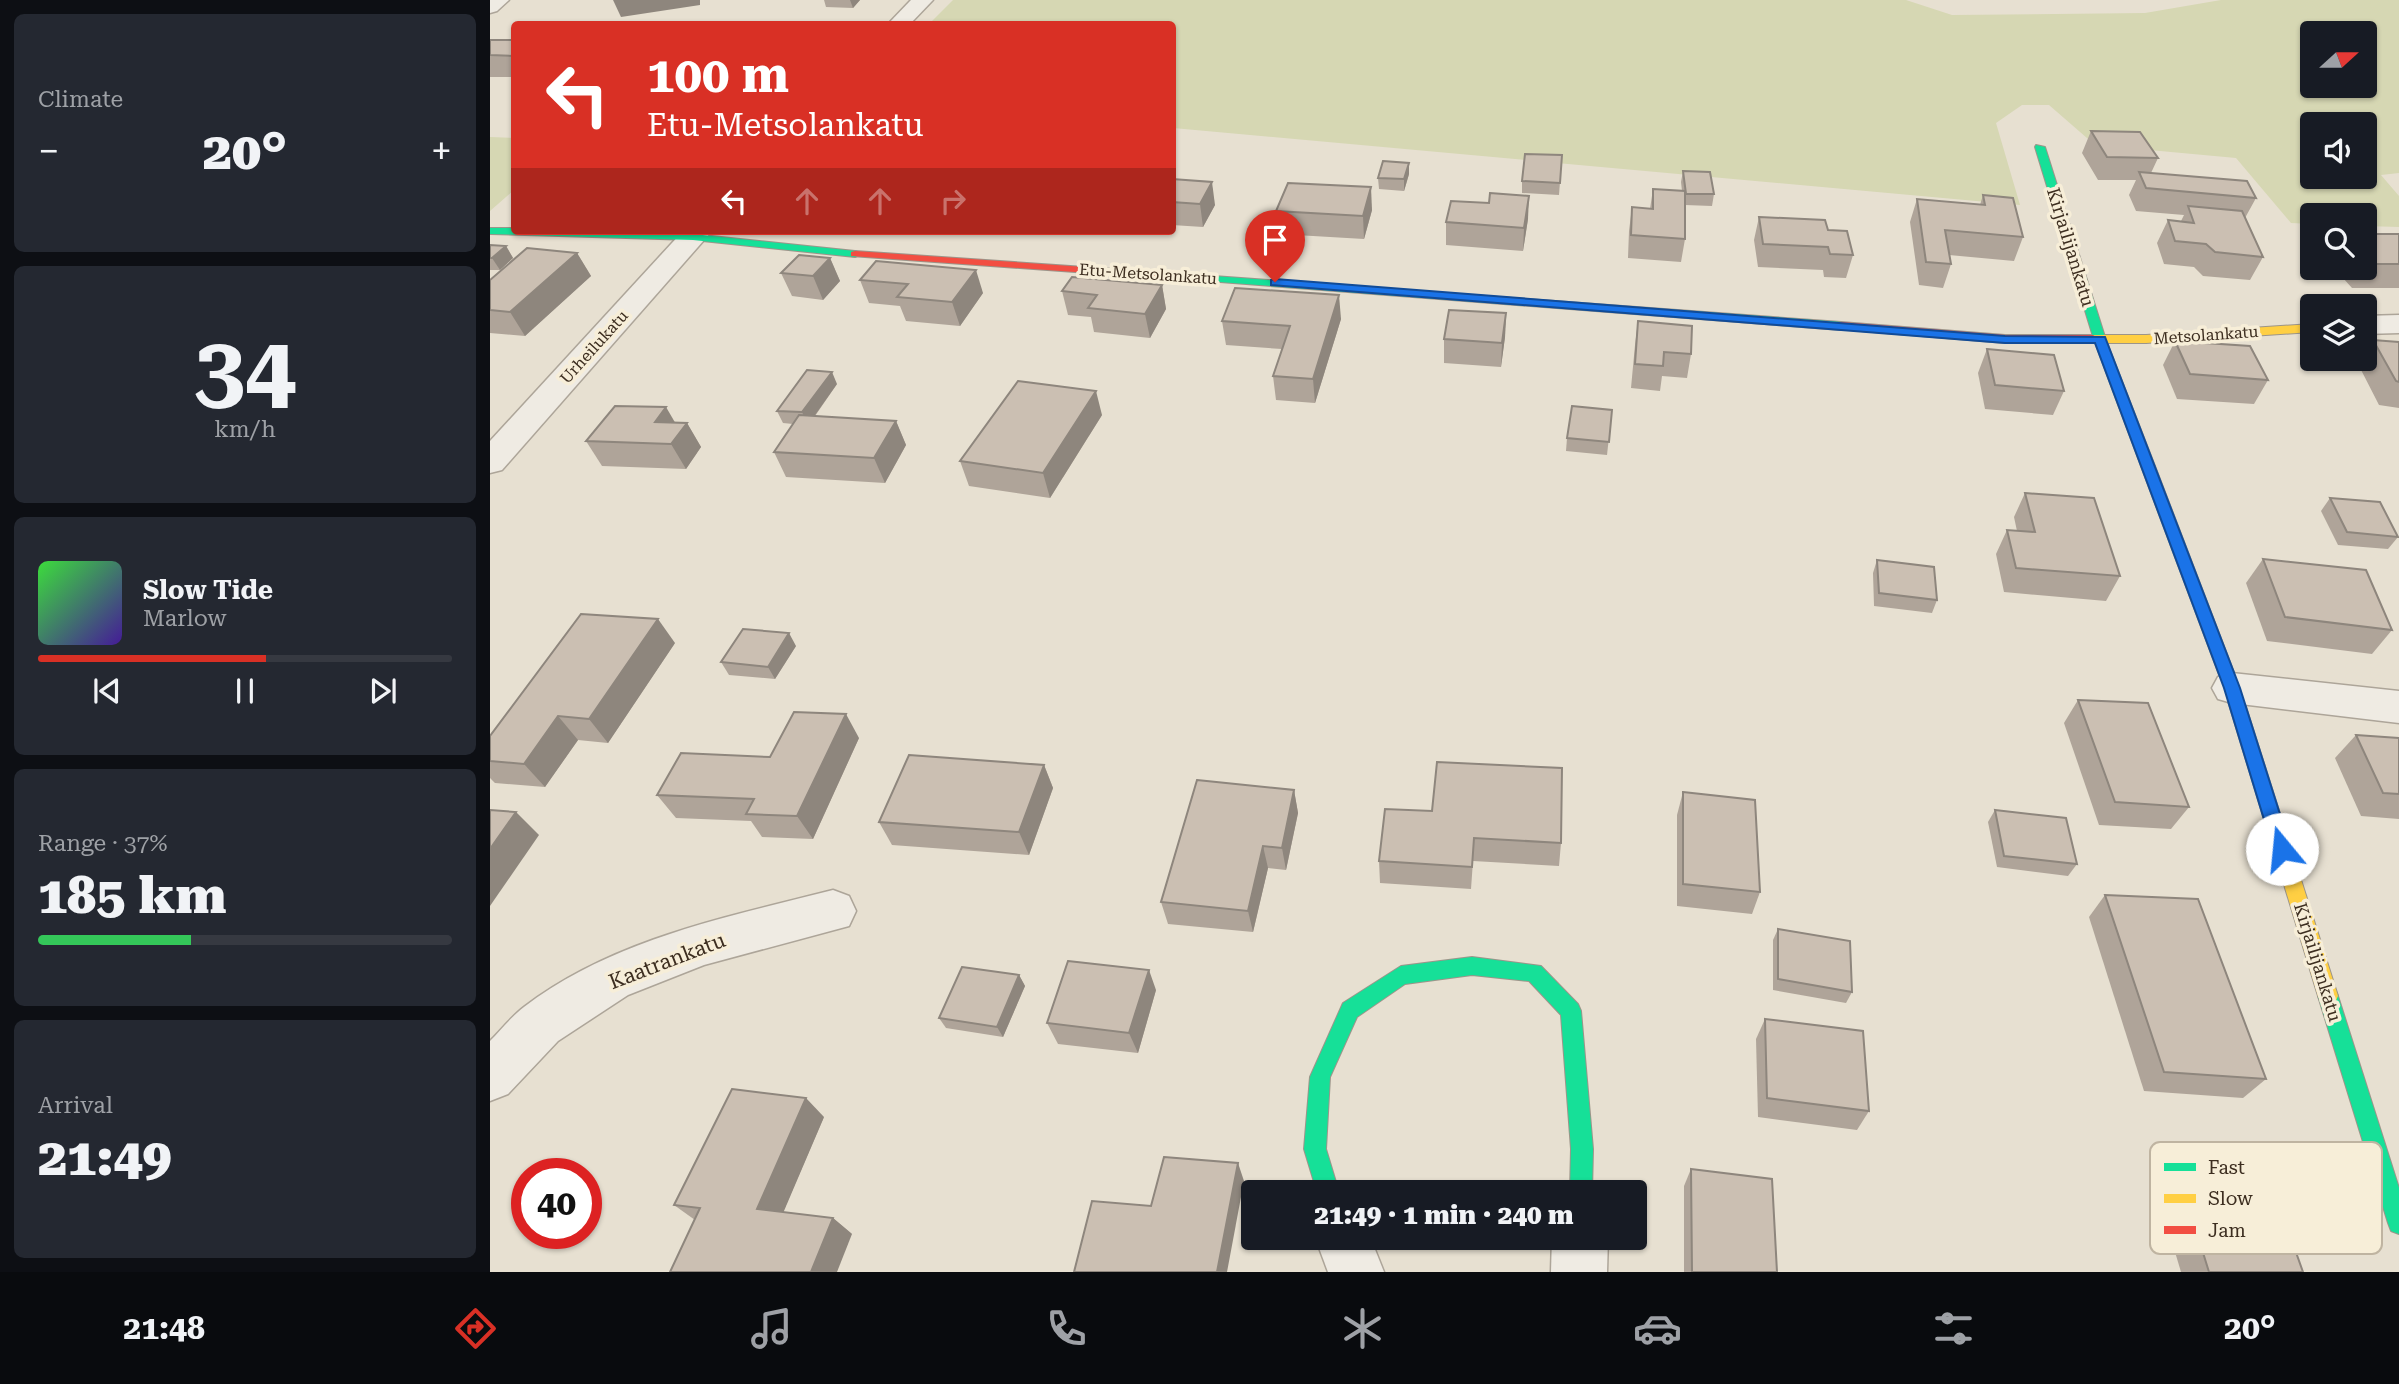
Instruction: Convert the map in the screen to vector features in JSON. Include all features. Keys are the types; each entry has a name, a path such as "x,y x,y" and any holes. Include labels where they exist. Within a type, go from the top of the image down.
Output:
{"street":[{"path":"490,7 499,0"},
{"path":"901,21 923,0"},
{"name":"Kirjailijankatu","path":"2040,147 2100,340 2232,688 2374,1142"},
{"name":"Etu-Metsolankatu","path":"490,231 511,231"},
{"name":"Urheilukatu","path":"490,462 695,235"},
{"name":"Etu-Metsolankatu","path":"704,235 896,258 1356,288 2005,339 2100,340"},
{"path":"2377,325 2399,324"},
{"name":"Metsolankatu","path":"2100,340 2300,329"},
{"path":"2232,688 2399,707"},
{"name":"Kaatrankatu","path":"490,1076 541,1024 611,979 702,944 833,911"},
{"path":"1324,1180 1315,1149 1320,1077 1350,1010 1401,975 1472,966 1534,972 1571,1011 1582,1149 1581,1180"},
{"name":"Kirjailijankatu","path":"2382,1169 2399,1223"},
{"path":"1347,1250 1356,1272"},
{"path":"1579,1272 1580,1250"}],"green space":[{"path":"953,0 1906,0 1952,15 2145,13 2221,0 2399,0 2399,173 2381,175 2399,196 2399,227 2377,226 2377,203 2300,203 2300,223 2291,223 2236,158 2095,145 2049,105 2022,105 1996,123 2020,205 1176,128 1176,21 932,21"},
{"path":"490,137 511,138 511,193 490,211"}],"building":[{"path":"490,40 511,40 511,56 490,55"},
{"path":"2091,131 2140,132 2158,158 2107,157"},
{"path":"1525,154 1562,155 1560,183 1522,181"},
{"path":"1383,161 1409,163 1404,179 1378,178"},
{"path":"1683,171 1710,172 1714,194 1686,194"},
{"path":"2139,172 2247,181 2256,198 2146,188"},
{"path":"1176,179 1212,182 1200,204 1176,202"},
{"path":"1288,183 1371,187 1363,216 1276,211"},
{"path":"1653,189 1685,191 1685,239 1631,235 1632,207 1653,209"},
{"path":"1490,193 1529,196 1524,228 1446,222 1451,201 1489,203"},
{"path":"1983,195 2013,198 2023,237 1945,230 1951,264 1926,262 1917,199 1985,205"},
{"path":"2188,206 2242,211 2263,257 2215,252 2206,244 2175,241 2168,220 2194,223"},
{"path":"1759,217 1825,220 1828,230 1847,231 1853,255 1830,254 1828,247 1763,244"},
{"path":"2377,234 2399,234 2399,264 2377,264"},
{"path":"490,245 506,246 490,258"},
{"path":"527,248 577,253 510,312 490,310 490,280"},
{"path":"799,255 830,258 813,276 781,273"},
{"path":"876,261 976,270 952,302 897,297 908,284 860,280"},
{"path":"1072,277 1162,285 1145,314 1088,308 1097,295 1062,291"},
{"path":"1235,288 1339,295 1313,379 1273,376 1290,326 1222,321"},
{"path":"1449,310 1506,313 1502,343 1444,339"},
{"path":"1638,321 1692,326 1691,354 1664,352 1663,366 1635,364"},
{"path":"2377,340 2399,342 2399,382 2377,347"},
{"path":"2175,341 2250,346 2268,380 2190,374"},
{"path":"1987,349 2054,355 2064,391 1995,385"},
{"path":"807,370 832,372 802,412 777,411"},
{"path":"1018,381 1096,391 1043,473 960,461"},
{"path":"615,406 666,407 655,422 687,423 671,444 586,441"},
{"path":"1572,406 1612,410 1609,442 1567,438"},
{"path":"799,415 896,421 874,458 774,452"},
{"path":"2025,493 2094,498 2120,576 2016,568 2007,530 2035,532"},
{"path":"2330,498 2380,502 2398,537 2347,532"},
{"path":"2263,559 2366,570 2392,630 2285,617"},
{"path":"1877,560 1934,567 1937,600 1879,593"},
{"path":"581,614 658,619 589,719 558,716 524,764 490,761 490,736"},
{"path":"743,629 789,633 768,667 721,662"},
{"path":"2078,700 2148,703 2189,807 2115,802"},
{"path":"794,712 846,714 797,816 746,814 754,799 657,795 681,753 770,757"},
{"path":"2356,735 2399,738 2399,794 2383,793"},
{"path":"909,755 1044,765 1019,832 879,822"},
{"path":"1437,762 1562,768 1561,843 1474,838 1472,867 1379,861 1385,809 1432,811"},
{"path":"1197,780 1294,790 1282,848 1263,846 1248,911 1161,902"},
{"path":"1683,792 1755,800 1760,892 1683,884"},
{"path":"490,810 516,812 490,849"},
{"path":"1995,810 2066,818 2077,864 2004,856"},
{"path":"2105,895 2198,899 2266,1079 2164,1072"},
{"path":"1778,929 1850,941 1852,992 1778,979"},
{"path":"1068,961 1149,970 1129,1033 1047,1023"},
{"path":"962,967 1019,975 997,1027 939,1018"},
{"path":"1765,1019 1863,1031 1869,1111 1767,1098"},
{"path":"732,1089 806,1098 757,1209 833,1218 811,1272 670,1272 700,1208 674,1205"},
{"path":"1164,1157 1238,1163 1217,1272 1074,1272 1092,1201 1151,1206"},
{"path":"1691,1169 1772,1179 1777,1272 1692,1272"},
{"path":"2203,1254 2297,1254 2303,1272 2209,1272"}],"traffic: fast":[{"path":"2040,147 2100,340 2148,466"},
{"path":"490,231 511,232"},
{"path":"625,235 693,237 855,254"},
{"path":"1172,276 1841,326"},
{"path":"1324,1180 1315,1149 1320,1077 1350,1010 1401,975 1472,966 1534,972 1571,1011 1582,1149 1581,1180"},
{"path":"2328,996 2374,1142"},
{"path":"2382,1169 2399,1223"}],"traffic: slow":[{"path":"2093,339 2146,339 2300,329"},
{"path":"2148,466 2232,688 2328,996"}],"traffic: jam":[{"path":"855,254 1172,276"},
{"path":"1841,326 2005,339 2093,339"}],"route":[{"path":"1275,282 2005,339 2100,340 2232,688 2282,849"}]}
